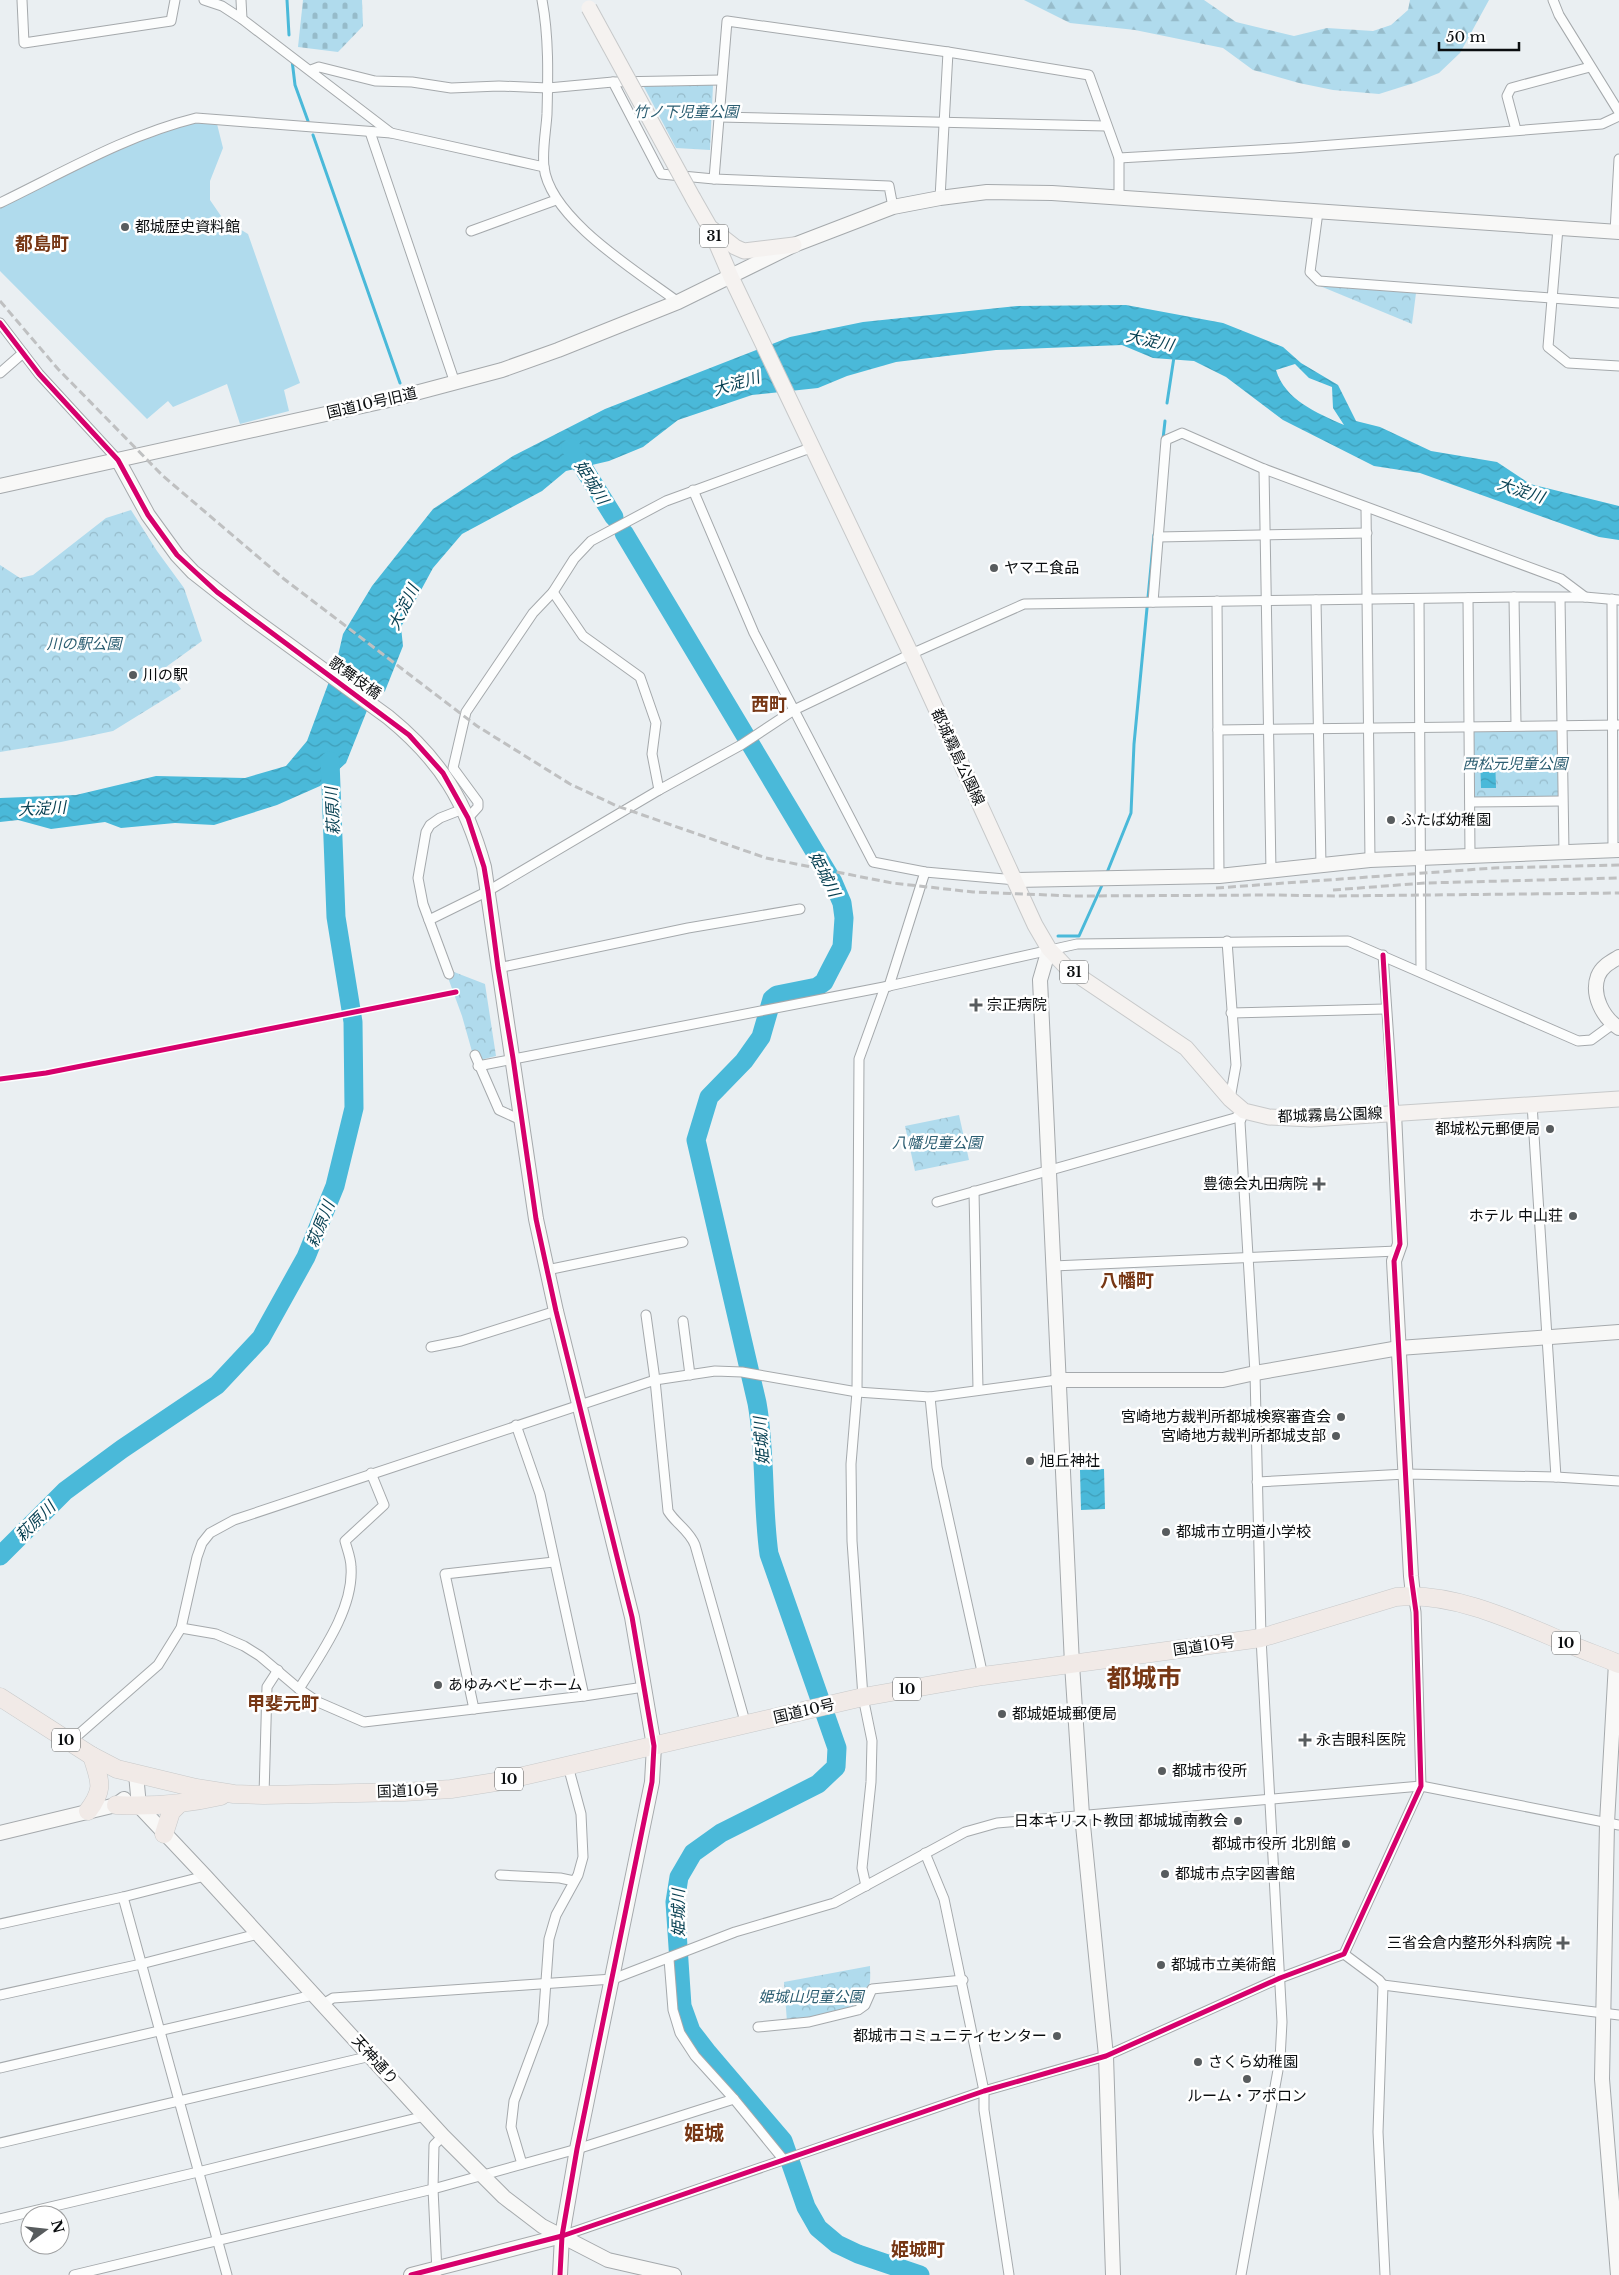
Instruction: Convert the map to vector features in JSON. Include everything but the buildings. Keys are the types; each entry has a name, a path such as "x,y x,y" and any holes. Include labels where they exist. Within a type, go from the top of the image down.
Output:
{"highway":[{"name":"国道10号","path":"0,1698 92,1756 117,1769 196,1788 234,1794 404,1792 451,1789 502,1781 863,1697 983,1676 1261,1638 1396,1597 1413,1595 1482,1610 1618,1661"},
{"path":"88,1811 98,1797 101,1784 92,1756"},
{"path":"116,1805 179,1804 234,1794"},
{"path":"164,1834 171,1812 179,1804"}],"main road":[{"name":"都城霧島公園線","path":"587,4 709,226 731,277 749,311 911,654 1035,925 1049,950 1067,968 1186,1048 1230,1099 1244,1111 1269,1117 1311,1119 1619,1099"},
{"path":"709,226 735,247 744,251 794,245"}],"street":[{"path":"22,0 24,43 171,22 175,0"},
{"path":"204,0 222,6 242,20 311,70 391,133"},
{"path":"241,0 242,20"},
{"path":"542,0 546,21 548,88 544,167 549,186 556,200 592,238 678,302"},
{"path":"1553,0 1559,15 1619,112"},
{"path":"714,179 727,21 948,52 1089,75 1119,158 1119,198"},
{"path":"940,198 948,52"},
{"path":"311,70 320,67 375,81 412,82 452,88 499,86 548,88 613,82 722,80"},
{"path":"1516,130 1507,96 1511,88 1590,67"},
{"path":"613,82 661,174 714,179 889,186 893,207"},
{"path":"1119,158 1293,148 1602,124 1619,116"},
{"path":"719,117 945,124 1106,126"},
{"path":"0,203 113,147 169,125 196,118 391,133 544,167"},
{"path":"370,132 455,383"},
{"path":"1617,232 1619,159"},
{"name":"国道10号旧道","path":"0,486 455,383 502,370 558,350 678,302 794,245 893,207 940,198 1019,191 1617,232"},
{"path":"471,231 556,200"},
{"path":"1318,212 1310,272 1319,281 1619,303"},
{"path":"1558,228 1548,347 1568,363 1619,366"},
{"path":"0,323 45,380 118,460"},
{"path":"0,373 23,352"},
{"path":"1148,602 1158,537 1166,440 1182,433 1264,469 1561,579 1585,597"},
{"path":"449,974 419,891 418,878 426,832 430,825 440,818 466,813 478,807 478,802 453,768 466,712 533,613 553,592 574,559 591,541 666,501 811,443"},
{"name":"歌舞伎橋","path":"118,460 148,515 177,555 217,592 388,717 409,735 428,756 443,773 466,813 484,867 536,1219 556,1311 632,1617 654,1746 652,1782 577,2149 562,2236 560,2275"},
{"path":"1264,469 1271,871"},
{"path":"429,920 488,891 659,790 741,745 794,710 911,654 1024,604 1514,597 1616,599 1616,850 1421,857 1370,860 1219,876 1104,879 1016,880 925,872 873,862 794,710 754,632 693,490"},
{"path":"1366,508 1370,860"},
{"path":"1158,537 1366,533"},
{"path":"553,592 583,636 640,677 656,723 652,754 659,790"},
{"path":"1514,597 1516,725"},
{"path":"1468,598 1470,855"},
{"path":"1560,598 1561,801 1564,852"},
{"path":"1419,599 1421,972"},
{"path":"1217,600 1219,876"},
{"path":"1316,600 1321,866"},
{"path":"1218,730 1616,725"},
{"path":"1470,802 1561,801"},
{"path":"866,1886 862,1868 871,1782 872,1741 863,1697 852,1541 851,1464 857,1392 859,1059 887,987 925,872"},
{"path":"498,968 688,928 800,909"},
{"path":"1227,941 1236,1065 1230,1099"},
{"path":"478,1066 887,987 1077,944 1348,941 1421,972 1500,1009 1578,1041 1592,1040 1616,1026 1605,1017 1596,994 1598,976 1607,964 1619,957"},
{"path":"1049,950 1040,980 1057,1380 1082,1815 1106,2056 1113,2275"},
{"path":"411,2275 437,2272 562,2236 984,2091 1106,2056 1280,1978 1344,1954 1421,1786 1416,1617 1413,1595 1394,1261 1400,1244 1394,1113 1385,1009 1383,955"},
{"path":"1232,1013 1385,1009"},
{"path":"475,1055 478,1066 499,1110 521,1120"},
{"path":"1532,1104 1556,1477"},
{"path":"938,1202 1235,1118 1244,1111"},
{"path":"1241,2275 1280,2060 1280,1978 1261,1638 1254,1373 1240,1122 1244,1111"},
{"path":"974,1191 978,1389"},
{"path":"547,1270 683,1242"},
{"path":"1053,1266 1247,1256 1397,1251"},
{"path":"431,1346 461,1341 556,1311"},
{"path":"646,1315 655,1380 668,1511 672,1518 691,1534 746,1725"},
{"path":"683,1321 690,1375"},
{"path":"70,1742 158,1665 181,1628 197,1557 202,1544 210,1533 234,1520 655,1380 715,1371 742,1372 857,1392 930,1397 978,1389 1057,1380 1223,1380 1399,1348 1619,1332"},
{"path":"930,1397 937,1467 983,1676"},
{"path":"516,1425 540,1494 584,1696"},
{"path":"299,1689 334,1632 347,1601 352,1567 345,1541 384,1505 371,1473"},
{"path":"1257,1482 1406,1474 1556,1477 1619,1481"},
{"path":"474,1709 445,1574 554,1562"},
{"path":"181,1628 216,1634 244,1646 318,1702 364,1722 644,1687"},
{"path":"1618,1661 1602,2079 1618,2275"},
{"path":"264,1794 267,1687 278,1670"},
{"path":"522,2164 512,2126 514,2101 543,2023 549,1939 556,1915 574,1881 583,1856 581,1814 568,1766"},
{"path":"0,1833 116,1805 129,1796 136,1774"},
{"path":"136,1774 139,1806"},
{"path":"0,2068 160,2032 318,2000 547,1982 613,1979 735,1932 834,1903 965,1832 997,1823 1421,1786 1613,1824"},
{"name":"天神通り","path":"139,1806 372,2056 443,2136 504,2197 532,2220 608,2260 674,2275"},
{"path":"925,1853 944,1899 962,1980 984,2091 984,2110 1009,2275"},
{"path":"500,1875 560,1878 574,1881"},
{"path":"0,1924 123,1897 205,1876"},
{"path":"123,1897 227,2275"},
{"path":"0,1995 141,1964 258,1934"},
{"path":"1344,1954 1383,1985 1378,2132 1385,2275"},
{"path":"670,1958 673,2010 680,2033 695,2056 734,2099 783,2159"},
{"path":"758,2027 809,2022 858,2010 865,2004 872,1989 962,1980"},
{"path":"1383,1985 1619,2016"},
{"path":"0,2143 372,2056"},
{"path":"74,2275 433,2189 577,2149 734,2099"},
{"path":"0,2219 425,2116"},
{"path":"437,2272 433,2189 434,2146 443,2136"}],"green space":[{"path":"303,0 362,0 363,26 338,52 298,47"},
{"path":"1024,0 1204,0 1236,22 1294,36 1327,28 1373,31 1391,25 1408,10 1410,0 1489,0 1460,53 1439,73 1379,94 1333,90 1253,70 1223,48 1135,30 1070,23"},
{"name":"竹ノ下児童公園","path":"643,85 713,85 710,150 676,148"},
{"path":"216,120 223,148 210,181 210,200 223,219 248,234 300,383 284,390 289,411 240,424 227,384 173,407 168,401 147,419 0,271 0,203 169,125"},
{"path":"1320,286 1416,293 1412,324"},
{"name":"川の駅公園","path":"131,510 157,551 184,588 202,641 166,667 181,689 113,731 0,752 0,565 20,578 33,575 106,518"},
{"name":"西松元児童公園","path":"1562,725 1561,801 1470,802 1469,726"},
{"path":"454,972 485,984 496,1056 480,1060 473,1055 462,1016 447,975"},
{"name":"八幡児童公園","path":"959,1115 969,1160 915,1171 905,1126"},
{"name":"姫城山児童公園","path":"870,1966 869,1986 864,1996 856,2004 834,2014 787,2022 784,1982"}],"water":[{"name":"大淀川","path":"1126,305 1223,323 1283,347 1301,363 1338,385 1356,421 1380,427 1431,451 1497,462 1530,484 1619,506 1619,540 1599,537 1420,473 1374,466 1283,420 1226,377 1194,361 1153,358 1122,345 996,350 896,362 847,376 818,388 752,395 678,420 643,447 609,461 566,471 542,491 462,534 433,568 401,627 403,646 385,691 368,708 346,763 320,786 277,805 214,825 175,823 121,828 105,822 51,829 18,820 0,822 0,798 76,795 156,776 245,778 286,766 307,741 337,660 343,634 372,586 433,509 513,456 605,409 790,337 863,322 1017,306","holes":["1295,364 1309,378 1332,387 1333,408 1344,425 1323,416 1294,397 1280,380 1276,370"]},
{"path":"1495,754 1496,788 1481,788 1480,755"},
{"path":"1104,1469 1105,1509 1081,1510 1080,1470"}],"waterway":[{"path":"287,0 289,35"},
{"path":"292,60 295,85 308,121"},
{"path":"313,135 400,383"},
{"name":"大淀川","path":"1167,403 1174,357"},
{"path":"1163,439 1165,421"},
{"name":"姫城川","path":"571,448 614,517"},
{"name":"姫城川","path":"624,533 833,882 842,903 844,918 842,947 824,982 817,987 777,995 772,999 761,1037 744,1061 709,1097 696,1140 757,1403 762,1441 765,1516 769,1554 837,1748 836,1767 818,1784 721,1833 693,1853 679,1877 675,1902 682,2006 691,2031 783,2141 806,2207 818,2228 837,2244 858,2254 920,2275"},
{"path":"1106,875 1131,813 1134,744 1154,535"},
{"name":"萩原川","path":"0,1556 65,1491 122,1449 217,1385 261,1338 306,1257 335,1186 354,1108 353,1022 336,917 330,761"},
{"path":"1058,936 1079,936 1103,883"}],"railway":[{"path":"0,301 58,369 163,476 284,579 477,726 570,784 617,806 766,858 892,883 973,892 1074,896 1619,893"},
{"path":"1216,888 1494,868 1619,865"},
{"path":"1333,890 1425,883 1619,878"}],"cycle path":[{"path":"0,323 39,374 118,460 148,515 177,555 217,592 409,735 443,773 468,818 484,867 536,1219 556,1311 632,1617 654,1746 652,1782 577,2149 562,2236 560,2275"},
{"path":"411,2275 562,2236 984,2091 1106,2056 1280,1978 1344,1954 1421,1786 1416,1612 1411,1576 1394,1261 1400,1244 1383,955"},
{"path":"0,1079 46,1073 456,992"}],"place":[{"name":"都城歴史資料館","path":"125,227"},
{"name":"ヤマエ食品","path":"994,568"},
{"name":"川の駅","path":"133,675"},
{"name":"ふたば幼稚園","path":"1391,820"},
{"name":"宗正病院","path":"976,1005"},
{"name":"都城松元郵便局","path":"1550,1129"},
{"name":"豊徳会丸田病院","path":"1319,1184"},
{"name":"ホテル 中山荘","path":"1573,1216"},
{"name":"宮崎地方裁判所都城検察審査会","path":"1341,1417"},
{"name":"宮崎地方裁判所都城支部","path":"1336,1436"},
{"name":"旭丘神社","path":"1030,1461"},
{"name":"都城市立明道小学校","path":"1166,1532"},
{"name":"あゆみベビーホーム","path":"438,1685"},
{"name":"都城姫城郵便局","path":"1002,1714"},
{"name":"永吉眼科医院","path":"1305,1740"},
{"name":"都城市役所","path":"1162,1771"},
{"name":"日本キリスト教団 都城城南教会","path":"1238,1821"},
{"name":"都城市役所 北別館","path":"1346,1844"},
{"name":"都城市点字図書館","path":"1165,1874"},
{"name":"三省会倉内整形外科病院","path":"1563,1943"},
{"name":"都城市立美術館","path":"1161,1965"},
{"name":"都城市コミュニティセンター","path":"1057,2036"},
{"name":"さくら幼稚園","path":"1198,2062"},
{"name":"ルーム・アポロン","path":"1247,2079"}],"district":[{"name":"都島町","path":"42,244"},
{"name":"西町","path":"769,705"},
{"name":"八幡町","path":"1127,1281"},
{"name":"都城市","path":"1144,1678"},
{"name":"甲斐元町","path":"283,1704"},
{"name":"姫城","path":"704,2133"},
{"name":"姫城町","path":"918,2250"}]}
